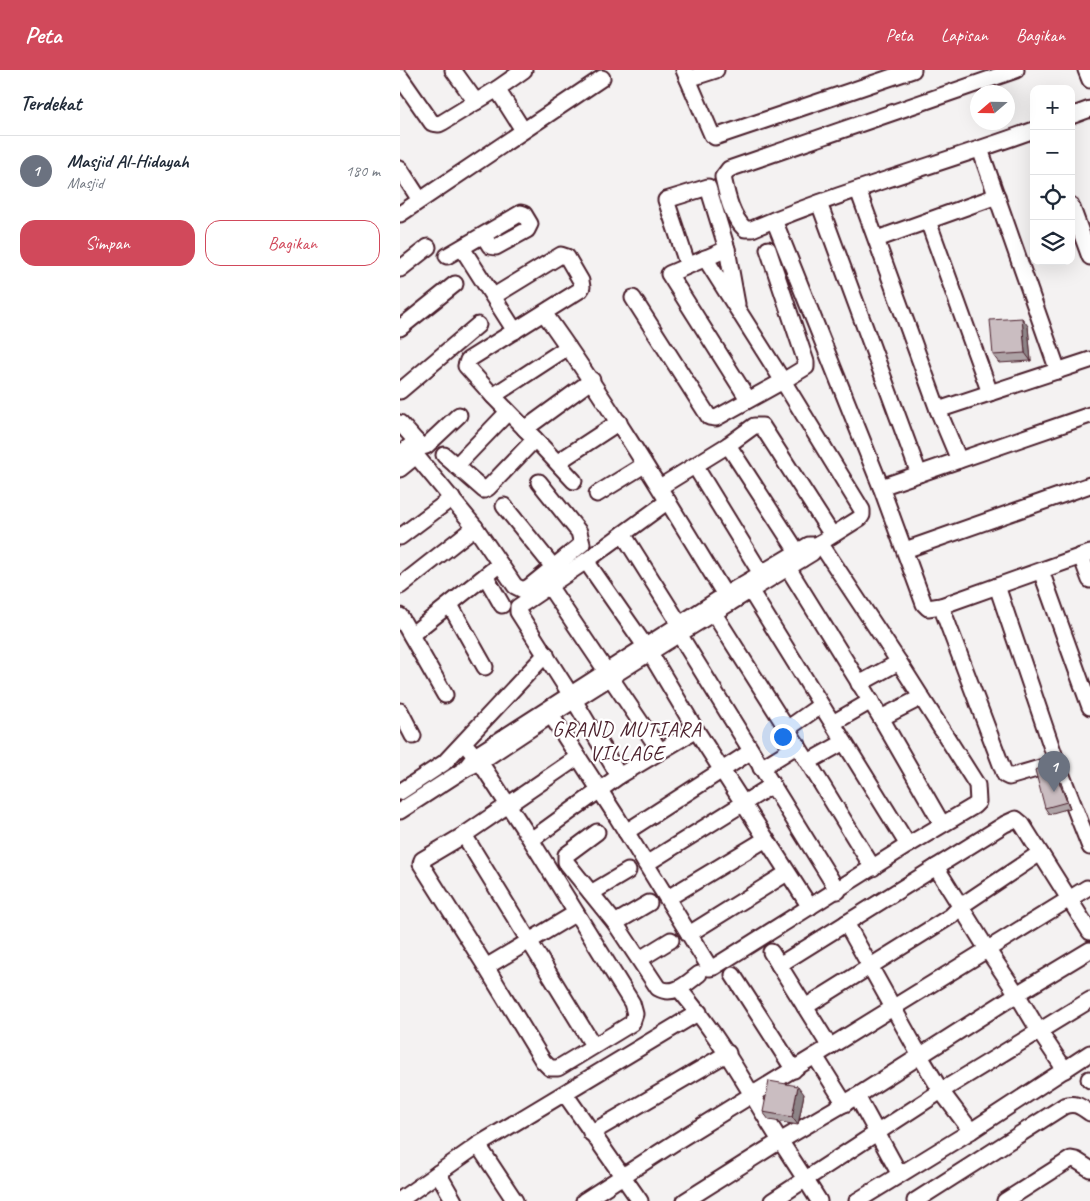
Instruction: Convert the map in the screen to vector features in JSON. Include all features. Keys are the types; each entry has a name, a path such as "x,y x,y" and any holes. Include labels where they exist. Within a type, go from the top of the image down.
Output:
{"street":[{"path":"453,70 476,102"},
{"path":"716,70 686,74 712,135 715,137 912,70"},
{"path":"1016,70 730,169 723,177 726,191 737,222 745,229 752,229 820,203 1030,131"},
{"path":"1086,70 1090,80"},
{"path":"400,76 432,123 440,124 497,89 517,72"},
{"path":"400,214 602,78"},
{"path":"497,89 523,130"},
{"path":"1075,114 1090,108"},
{"path":"980,149 1058,371"},
{"path":"400,169 420,200"},
{"path":"688,266 666,200 708,187 727,250 739,312"},
{"path":"858,190 938,410 959,460"},
{"path":"877,239 997,196"},
{"path":"820,203 919,474"},
{"path":"1075,216 1090,256"},
{"path":"774,220 881,487 924,604 928,608 941,606 1086,554 1090,580"},
{"path":"928,221 990,393"},
{"path":"447,256 483,235"},
{"path":"400,269 428,247"},
{"path":"462,248 515,331"},
{"path":"633,298 709,417 716,418 806,366 768,249"},
{"path":"727,250 669,274 748,399"},
{"path":"494,296 561,255 567,256 581,281 582,287 580,290 466,362 468,370 558,462 574,481"},
{"path":"681,630 763,577 800,556 812,553 823,541 860,518 862,514 862,510 783,381 705,258"},
{"path":"400,328 455,284"},
{"path":"544,313 592,380 619,422 727,599"},
{"path":"400,391 478,326"},
{"path":"493,396 568,346"},
{"path":"938,410 1090,360"},
{"path":"444,455 482,489 486,490 530,434 592,380"},
{"path":"456,466 508,412"},
{"path":"400,469 410,450 426,446 459,415"},
{"path":"881,487 1090,415"},
{"path":"558,462 619,422"},
{"path":"400,423 410,450 475,526 516,586 524,590 582,544 580,532 539,482"},
{"path":"551,715 668,898 708,968 712,968 838,891 978,802 977,785 920,698 823,541 765,428 754,426 728,445 660,487"},
{"path":"728,445 800,556"},
{"path":"597,494 644,465"},
{"path":"695,466 763,577"},
{"path":"905,550 1090,485"},
{"path":"400,537 452,498"},
{"path":"619,776 518,609 520,604 586,561 668,501"},
{"path":"504,506 554,568"},
{"path":"400,586 475,526"},
{"path":"623,534 681,630 750,752 838,891"},
{"path":"400,811 572,697 713,612 727,599 750,590 763,577 788,568 800,556"},
{"path":"586,561 648,650 696,730 810,907"},
{"path":"411,635 500,564"},
{"path":"788,568 871,701 942,824"},
{"path":"1041,571 1090,707"},
{"path":"486,577 502,606"},
{"path":"549,586 660,750"},
{"path":"997,586 1057,763 1090,847"},
{"path":"750,590 908,845"},
{"path":"450,605 484,666"},
{"path":"941,606 1005,775 1009,777 1057,763"},
{"path":"713,612 798,745 873,868"},
{"path":"400,616 445,695"},
{"path":"400,792 444,763 546,654"},
{"path":"860,684 899,662"},
{"path":"478,759 551,715 572,697"},
{"path":"881,718 920,698"},
{"path":"833,723 871,701"},
{"path":"787,729 821,705"},
{"path":"400,711 413,736"},
{"path":"531,840 619,776 696,730"},
{"path":"808,762 844,742"},
{"path":"464,743 478,759 508,805 531,840 634,1008 635,1019 632,1022 558,1068 550,1068 543,1061 421,864 422,860 464,835 508,805 578,756"},
{"path":"761,768 798,745"},
{"path":"626,832 750,752"},
{"path":"444,763 460,773"},
{"path":"646,864 771,786"},
{"path":"830,1047 775,958 846,923 936,866 1016,819 1022,824 1090,932"},
{"path":"598,832 566,856 565,859 615,923 658,988 670,992 699,974"},
{"path":"464,835 593,1045"},
{"path":"668,898 766,839"},
{"path":"805,1007 951,916 961,906 1040,852"},
{"path":"936,866 987,950 1017,994 1038,1031 1065,1070"},
{"path":"591,893 628,871"},
{"path":"689,934 787,873"},
{"path":"584,1201 1087,888"},
{"path":"615,923 649,903"},
{"path":"486,967 576,913"},
{"path":"846,923 892,1008 941,1091 971,1131"},
{"path":"640,959 671,940"},
{"path":"685,1201 780,1141 851,1100 1017,994 1090,950"},
{"path":"733,975 794,1070"},
{"path":"679,988 699,1012 728,1053 780,1141 819,1201"},
{"path":"772,1201 941,1091 1090,1000"},
{"path":"400,1200 478,1146 699,1012"},
{"path":"591,1133 728,1053"},
{"path":"857,1201 971,1131 1090,1053"},
{"path":"815,1056 877,1132 900,1174"},
{"path":"565,1094 640,1201"},
{"path":"914,1201 1064,1106 1077,1104 1090,1113"},
{"path":"478,1146 515,1201"},
{"path":"1005,1201 1071,1160 1076,1160 1090,1169"},
{"path":"438,1173 454,1201"}],"building":[{"path":"1022,318 1025,353 993,355 990,320"},
{"path":"1052,764 1067,802 1045,808 1035,770"},
{"path":"769,1081 798,1086 792,1117 763,1112"}],"place":[{"name":"Masjid Al-Hidayah","path":"1054,792"}],"district":[{"name":"GRAND MUTIARA VILLAGE","path":"627,741"}]}
